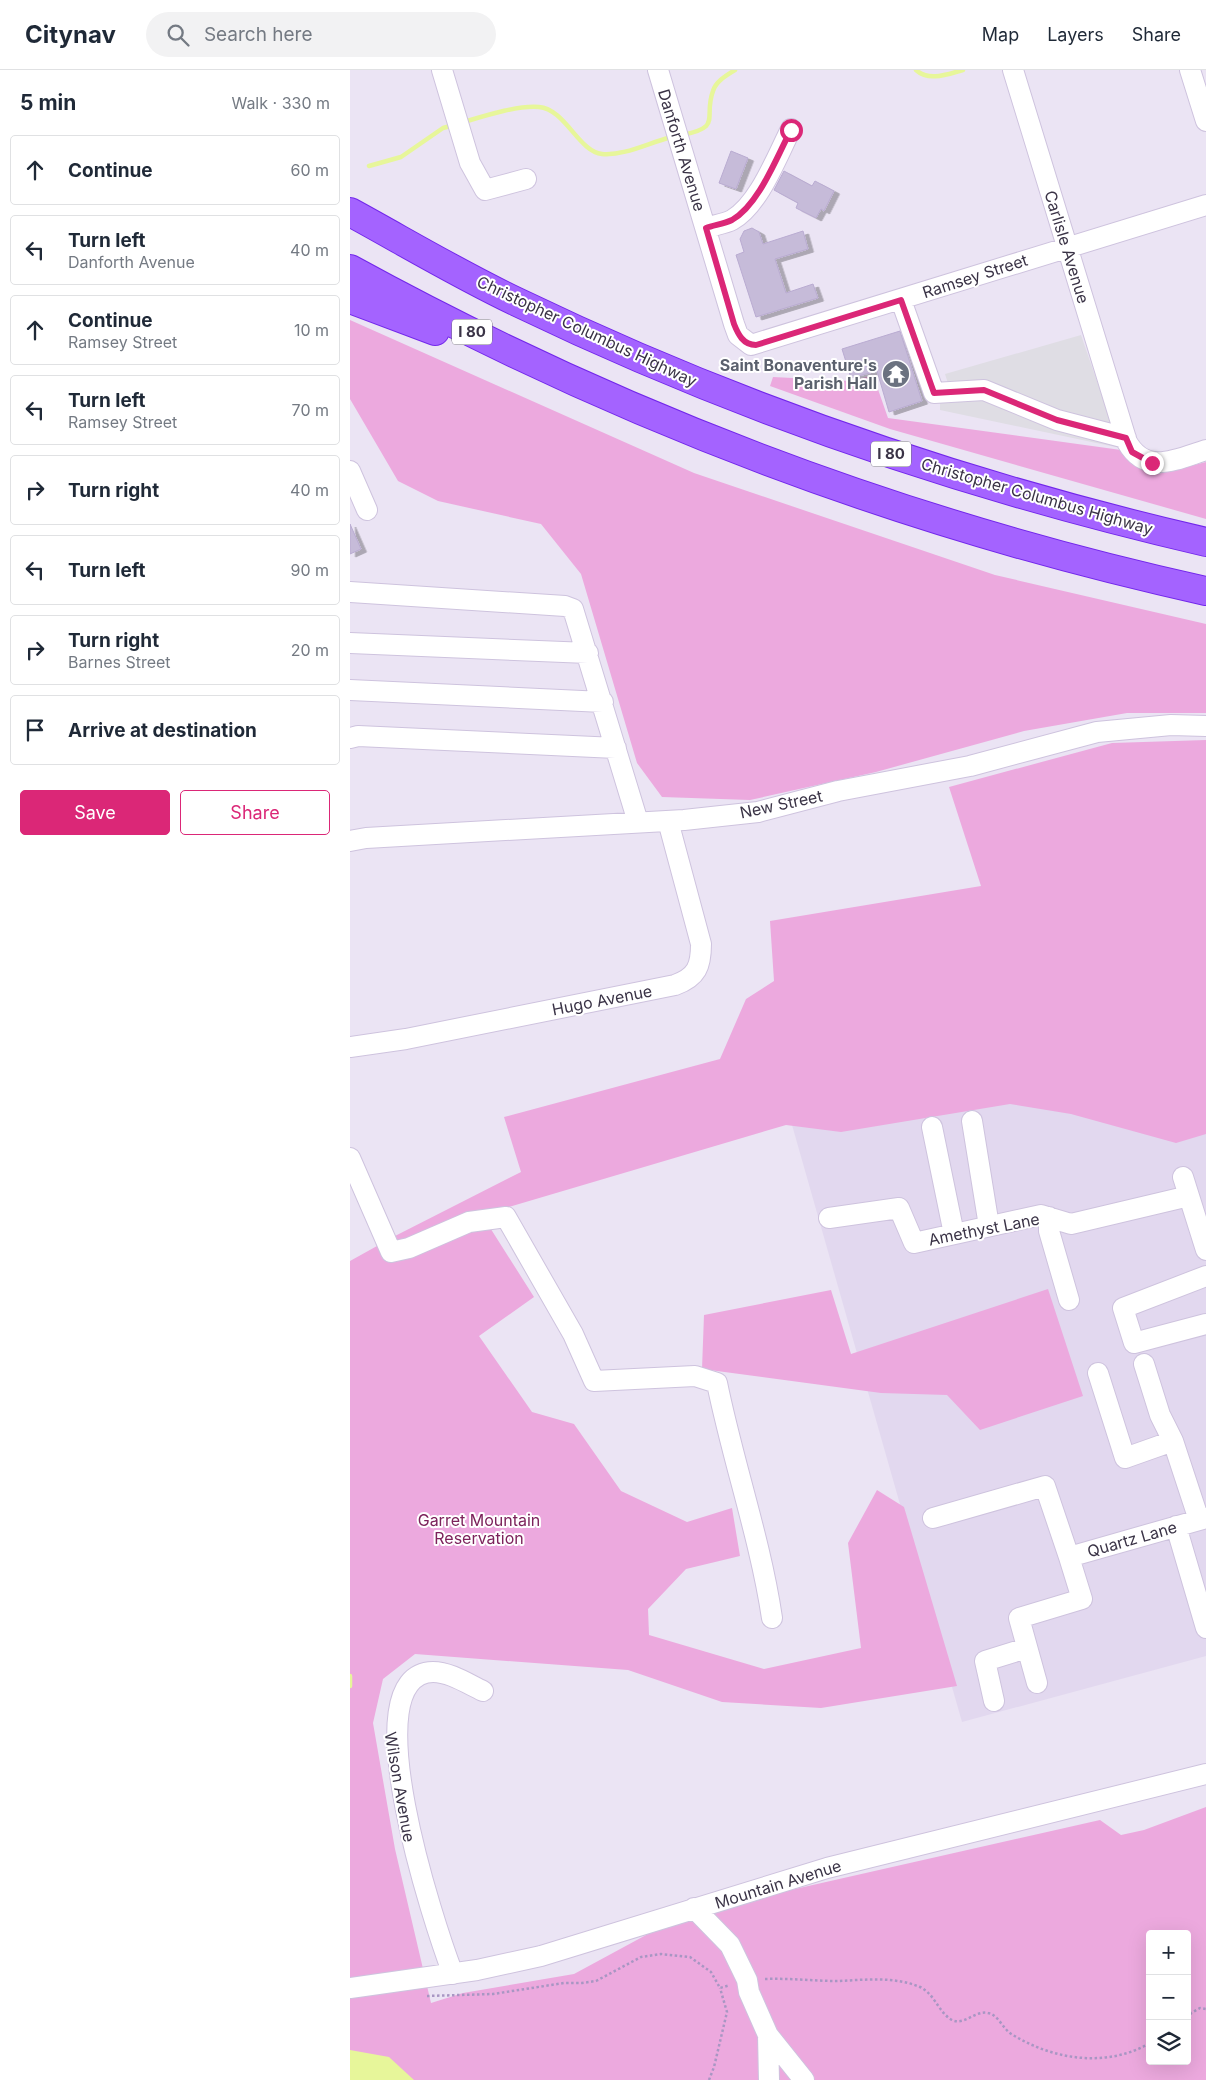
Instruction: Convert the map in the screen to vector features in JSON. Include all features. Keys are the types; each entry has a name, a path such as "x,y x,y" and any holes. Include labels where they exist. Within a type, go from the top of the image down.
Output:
{"highway":[{"name":"Christopher Columbus Highway","path":"350,212 531,309 636,357 762,408 872,448 1016,494 1206,542"},
{"name":"I 80","path":"350,269 488,341 596,391 732,448 854,492 1056,554 1206,591"},
{"path":"350,299 596,391"}],"street":[{"path":"442,70 470,163 486,190 526,179"},
{"name":"Danforth Avenue","path":"658,70 731,316"},
{"name":"Carlisle Avenue","path":"1013,70 1124,431"},
{"path":"1190,70 1206,121"},
{"path":"706,228 732,220 746,209 758,194 791,130"},
{"name":"Ramsey Street","path":"731,316 738,335 746,343 756,345 1206,205"},
{"path":"901,300 934,393 984,390 1057,420 1124,431 1132,452 1152,463 1162,463 1206,450"},
{"path":"350,470 367,510"},
{"path":"350,592 565,606 574,609 638,822"},
{"path":"350,642 588,653"},
{"path":"350,690 603,702"},
{"name":"New Street","path":"350,841 366,838 638,822 758,812 838,791 970,766 1098,732 1172,725 1206,726"},
{"path":"350,738 358,736 616,748"},
{"name":"Hugo Avenue","path":"350,1047 406,1039 666,987 690,978 701,961 700,944 668,820"},
{"path":"972,1121 989,1226"},
{"path":"932,1127 954,1234"},
{"path":"350,1158 392,1252 409,1248 469,1222 506,1217 573,1334 594,1381 695,1376 717,1383 727,1433 754,1524 772,1618"},
{"path":"1183,1177 1197,1207 1206,1250"},
{"name":"Amethyst Lane","path":"828,1218 899,1208 914,1243 1041,1215 1071,1224 1197,1207"},
{"path":"1049,1217 1049,1231 1069,1300"},
{"path":"1206,1276 1123,1308 1134,1343 1206,1324"},
{"path":"1144,1364 1160,1415 1173,1441 1203,1519"},
{"path":"1098,1373 1125,1458 1173,1441"},
{"name":"Quartz Lane","path":"933,1518 1045,1486 1070,1557 1203,1519"},
{"path":"1176,1526 1206,1628"},
{"path":"1037,1683 1018,1618 1082,1599 1070,1557"},
{"path":"994,1701 985,1661 1027,1648"},
{"name":"Wilson Avenue","path":"453,1974 423,1894 414,1861 397,1785 389,1725 399,1689 413,1676 436,1672 483,1691"},
{"name":"Mountain Avenue","path":"350,1988 453,1974 541,1956 827,1868 1206,1774"},
{"path":"694,1908 730,1945 747,1980 749,1992 768,2035 804,2080"},
{"path":"768,2035 769,2080"}],"path":[{"path":"709,2080 714,2067 727,2012 720,1988"},
{"path":"1189,2020 1191,2014 1200,2008 1206,2008"}],"shaded area":[{"path":"1081,335 1120,448 940,410 940,401 952,396 945,374"},
{"path":"999,1078 1206,1097 1206,1656 962,1722 790,1118"},
{"path":"350,2050 389,2057 414,2080 350,2080"}],"green space":[{"path":"350,320 694,473 995,575 1206,624 1206,713 1127,713 1024,731 876,772 750,800 662,797 637,763 581,574 541,524 438,501 398,481 350,399"},
{"path":"873,375 888,418 1121,450 1158,474 1206,462 1206,519 890,429 770,386 773,377 851,381"},
{"name":"Garret Mountain Reservation","path":"1206,740 1206,1134 1176,1143 1071,1114 1010,1104 841,1132 786,1125 482,1215 534,1297 479,1336 532,1412 574,1424 621,1491 687,1522 732,1508 740,1556 686,1569 648,1609 649,1635 764,1669 861,1648 848,1543 877,1490 904,1507 957,1686 821,1708 722,1702 628,1670 415,1654 383,1679 373,1723 395,1849 431,2003 463,1993 574,1974 659,1928 751,1899 1100,1820 1121,1835 1144,1830 1206,1807 1206,2080 350,2080 350,1261 521,1172 504,1117 720,1059 746,999 774,981 770,921 981,886 949,787 1112,743"},
{"path":"1048,1289 1083,1396 980,1430 947,1395 881,1393 702,1369 704,1315 831,1290 851,1354"}],"building":[{"path":"731,151 748,158 736,189 719,183"},
{"path":"784,171 812,186 815,181 834,191 824,211 821,209 816,218 796,208 798,203 774,190"},
{"path":"752,228 759,232 763,244 803,231 808,249 775,259 786,293 813,284 818,298 756,317 736,255 744,252 740,239 744,231"},
{"name":"Saint Bonaventure's Parish Hall","path":"900,331 922,401 889,412 877,371 851,378 842,349"},
{"path":"350,524 361,549 350,554"}],"waterway":[{"path":"682,135 703,129 707,125 710,100 714,87 735,70"},
{"path":"916,70 927,76 945,75 963,70"},
{"path":"464,122 511,109 539,107 557,115 586,146 602,154 620,153 672,137"},
{"path":"369,166 401,157 443,128 454,125"},
{"path":"350,1676 350,1686"}],"place":[{"name":"Saint Bonaventure's Parish Hall","path":"896,374"}],"route":[{"path":"791,130 758,194 746,209 732,220 706,228 734,324 738,335 746,343 756,345 901,300 934,393 984,390 1057,420 1126,438 1132,452 1152,463"}]}
